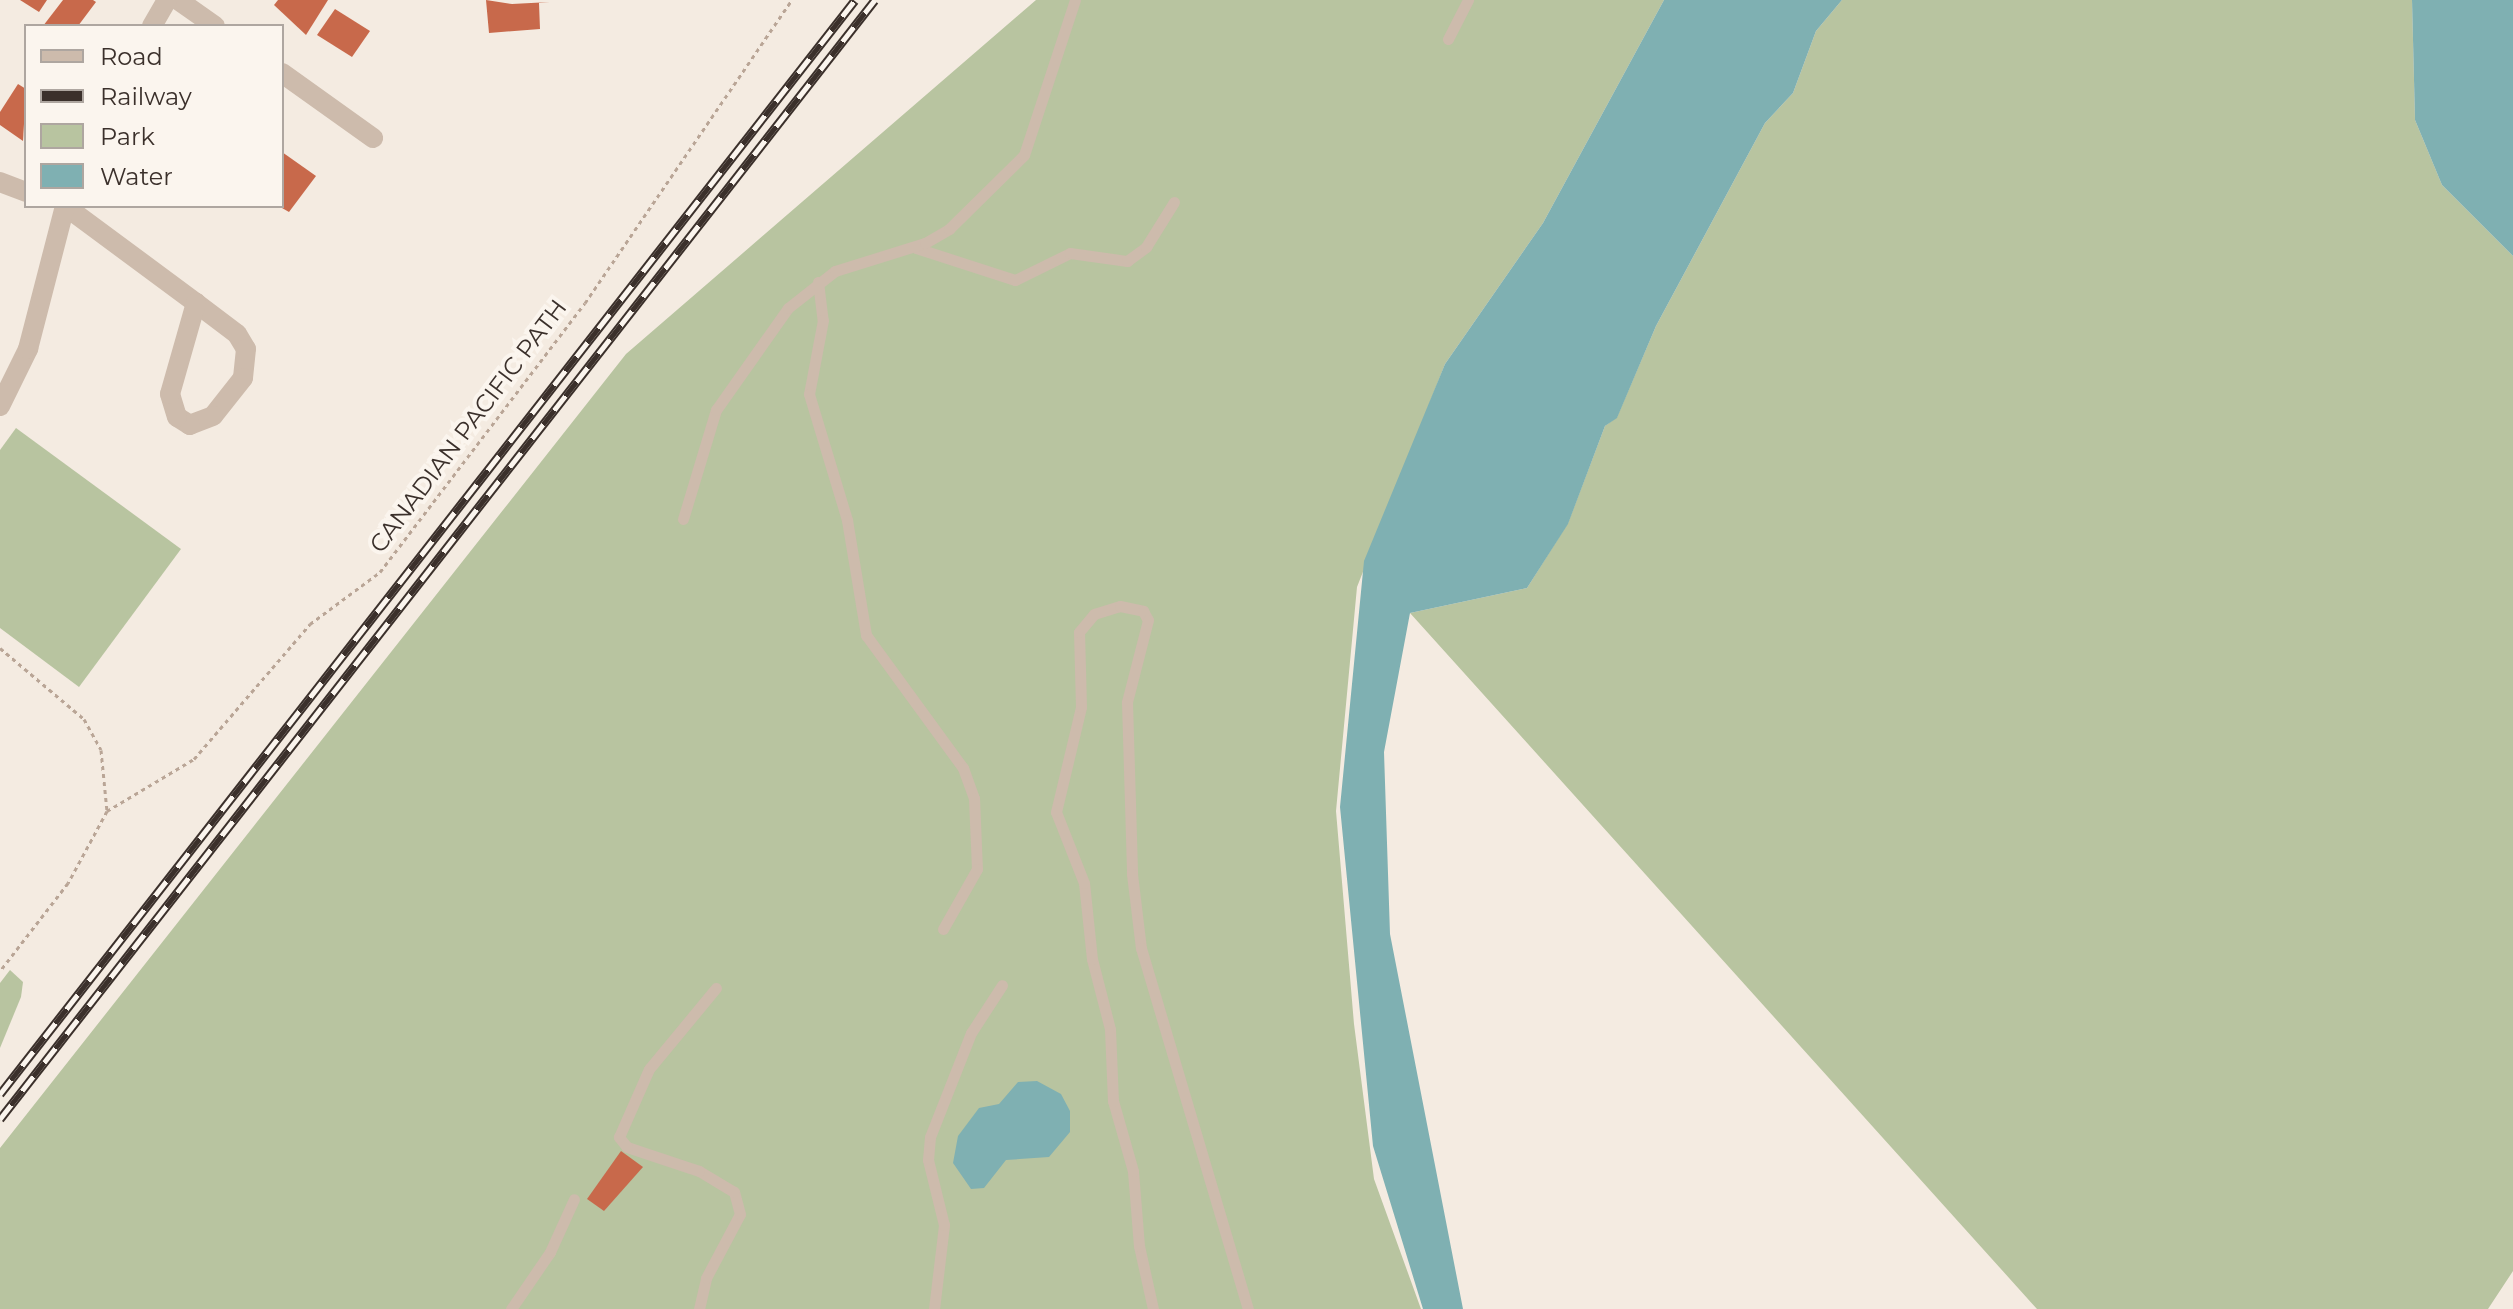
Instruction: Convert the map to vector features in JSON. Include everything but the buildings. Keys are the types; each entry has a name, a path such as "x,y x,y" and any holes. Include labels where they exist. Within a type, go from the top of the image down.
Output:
{"street":[{"path":"153,24 167,0"},
{"path":"178,0 212,24"},
{"path":"284,74 373,138"},
{"path":"0,182 24,191"},
{"path":"0,406 28,349 64,208"},
{"path":"68,208 196,303 237,334 246,349 246,366 213,416 190,425 177,417 170,394 196,303"}],"lane":[{"path":"683,519 716,410 788,308 818,282 857,260 899,250 949,229 1024,155 1075,0"},
{"path":"1448,39 1468,0"},
{"path":"899,250 935,250 1015,280 1070,253 1127,261 1146,247 1174,202"},
{"path":"818,282 823,320 809,394 847,520 866,635 963,768 974,798 977,869 943,929"},
{"path":"1153,1309 1139,1246 1133,1171 1113,1101 1110,1029 1092,959 1084,883 1056,812 1081,707 1079,632 1094,614 1120,606 1143,611 1148,620 1127,702 1132,874 1141,948 1248,1309"},
{"path":"934,1309 944,1225 928,1160 930,1137 971,1033 1002,985"},
{"path":"699,1309 706,1278 740,1214 734,1192 699,1171 627,1147 619,1137 649,1069 716,988"},
{"path":"511,1309 550,1252 574,1199"}],"path":[{"name":"CANADIAN PACIFIC PATH","path":"107,811 194,759 310,624 380,572 585,303 792,0"},
{"path":"0,648 84,719 101,750 107,811 68,883 0,971"}],"green space":[{"path":"1036,0 1664,0 1543,223 1445,364 1357,587 1336,811 1354,1024 1374,1179 1421,1309 0,1309 0,1148 626,354"},
{"path":"1842,0 2412,0 2415,120 2442,185 2513,256 2513,1271 2488,1309 2037,1309 1410,613 1527,588 1568,523 1605,426 1617,417 1656,326 1765,123 1793,93 1816,31"},
{"path":"16,428 181,549 79,687 0,628 0,450"},
{"path":"10,970 23,982 21,997 0,1048 0,983"}],"water":[{"path":"1664,0 1842,0 1816,31 1793,93 1765,123 1656,326 1617,418 1605,426 1568,524 1527,588 1410,613 1384,752 1390,934 1463,1309 1423,1309 1373,1146 1340,807 1364,561 1445,364 1543,223"},
{"path":"2412,0 2513,0 2513,256 2442,185 2415,120"},
{"path":"1037,1081 1061,1094 1070,1111 1070,1132 1049,1157 1006,1160 984,1188 971,1189 953,1163 958,1136 979,1108 999,1104 1018,1082"}],"railway":[{"path":"0,1094 855,0"},
{"path":"0,1119 875,0"}]}
